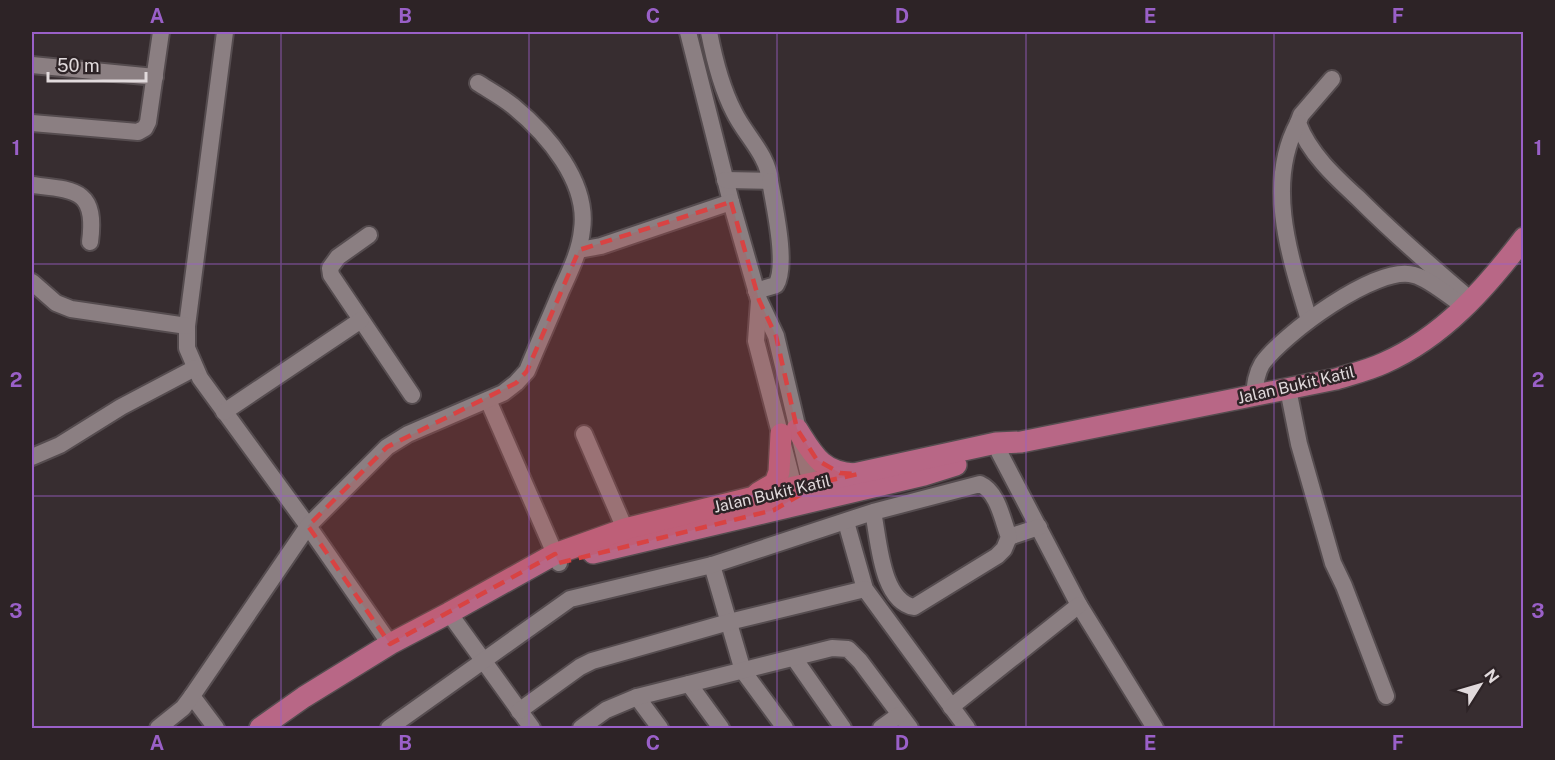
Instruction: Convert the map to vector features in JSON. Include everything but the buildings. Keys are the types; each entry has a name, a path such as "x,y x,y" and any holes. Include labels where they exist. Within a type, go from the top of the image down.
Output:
{"main road":[{"name":"Jalan Bukit Katil","path":"260,729 304,697 390,644 529,570 625,529 858,474 1336,379 1383,364 1410,349 1468,304 1496,274 1524,238"},
{"path":"789,432 817,460 840,473 858,474"},
{"path":"726,504 765,490 776,483 789,432"},
{"name":"Jalan Bukit Katil","path":"557,559 596,552 924,475 998,448"},
{"path":"774,510 803,488 842,495"}],"street":[{"path":"32,123 138,132 145,128 148,122 161,32"},
{"path":"225,32 187,326 188,348 195,368 224,412 308,526 390,644"},
{"path":"688,32 731,202 758,295 776,336 789,432 803,488"},
{"path":"709,32 727,98 767,164 779,238 780,278 776,285 758,295"},
{"path":"32,65 155,77"},
{"path":"1309,320 1290,257 1283,194 1285,155 1301,115 1332,79"},
{"path":"158,729 183,708 192,696 308,526 387,447 408,434 503,393 527,371 579,250 583,228 583,204 572,178 556,152 535,127 512,105 478,83"},
{"path":"1298,123 1307,144 1342,183 1468,304"},
{"path":"725,180 770,181"},
{"path":"32,185 77,192 85,200 91,212 90,242"},
{"path":"579,250 601,246 731,202"},
{"path":"369,235 338,257 330,268 331,275 412,395"},
{"path":"1254,395 1256,379 1262,364 1309,320 1362,286 1386,277 1413,274 1468,304"},
{"path":"32,282 56,303 71,309 187,326"},
{"path":"224,412 361,320"},
{"path":"32,457 60,445 121,407 195,368"},
{"path":"1288,389 1299,444 1333,563 1386,696"},
{"path":"488,400 557,559"},
{"path":"584,434 625,529"},
{"path":"998,448 1079,605 1155,729"},
{"path":"389,729 570,600 712,565 873,512 980,484 995,499 1009,537 1004,549 997,556 914,608 898,601 888,584 873,512"},
{"path":"846,522 864,589 967,729"},
{"path":"1009,537 1039,528"},
{"path":"712,565 743,671 785,729"},
{"path":"519,711 580,667 592,661 729,622 864,589"},
{"path":"951,706 1079,605"},
{"path":"449,613 532,729"},
{"path":"586,727 606,710 637,697 832,648 848,650 860,661 910,729"},
{"path":"794,658 843,729"},
{"path":"689,684 721,729"},
{"path":"192,696 216,729"},
{"path":"637,697 660,729"},
{"path":"881,729 899,715"}],"highlighted area":[{"path":"731,202 759,300 776,336 797,429 817,460 840,473 858,474 822,482 774,510 559,563 555,554 390,644 308,526 387,447 516,383 527,371 579,250"}]}
